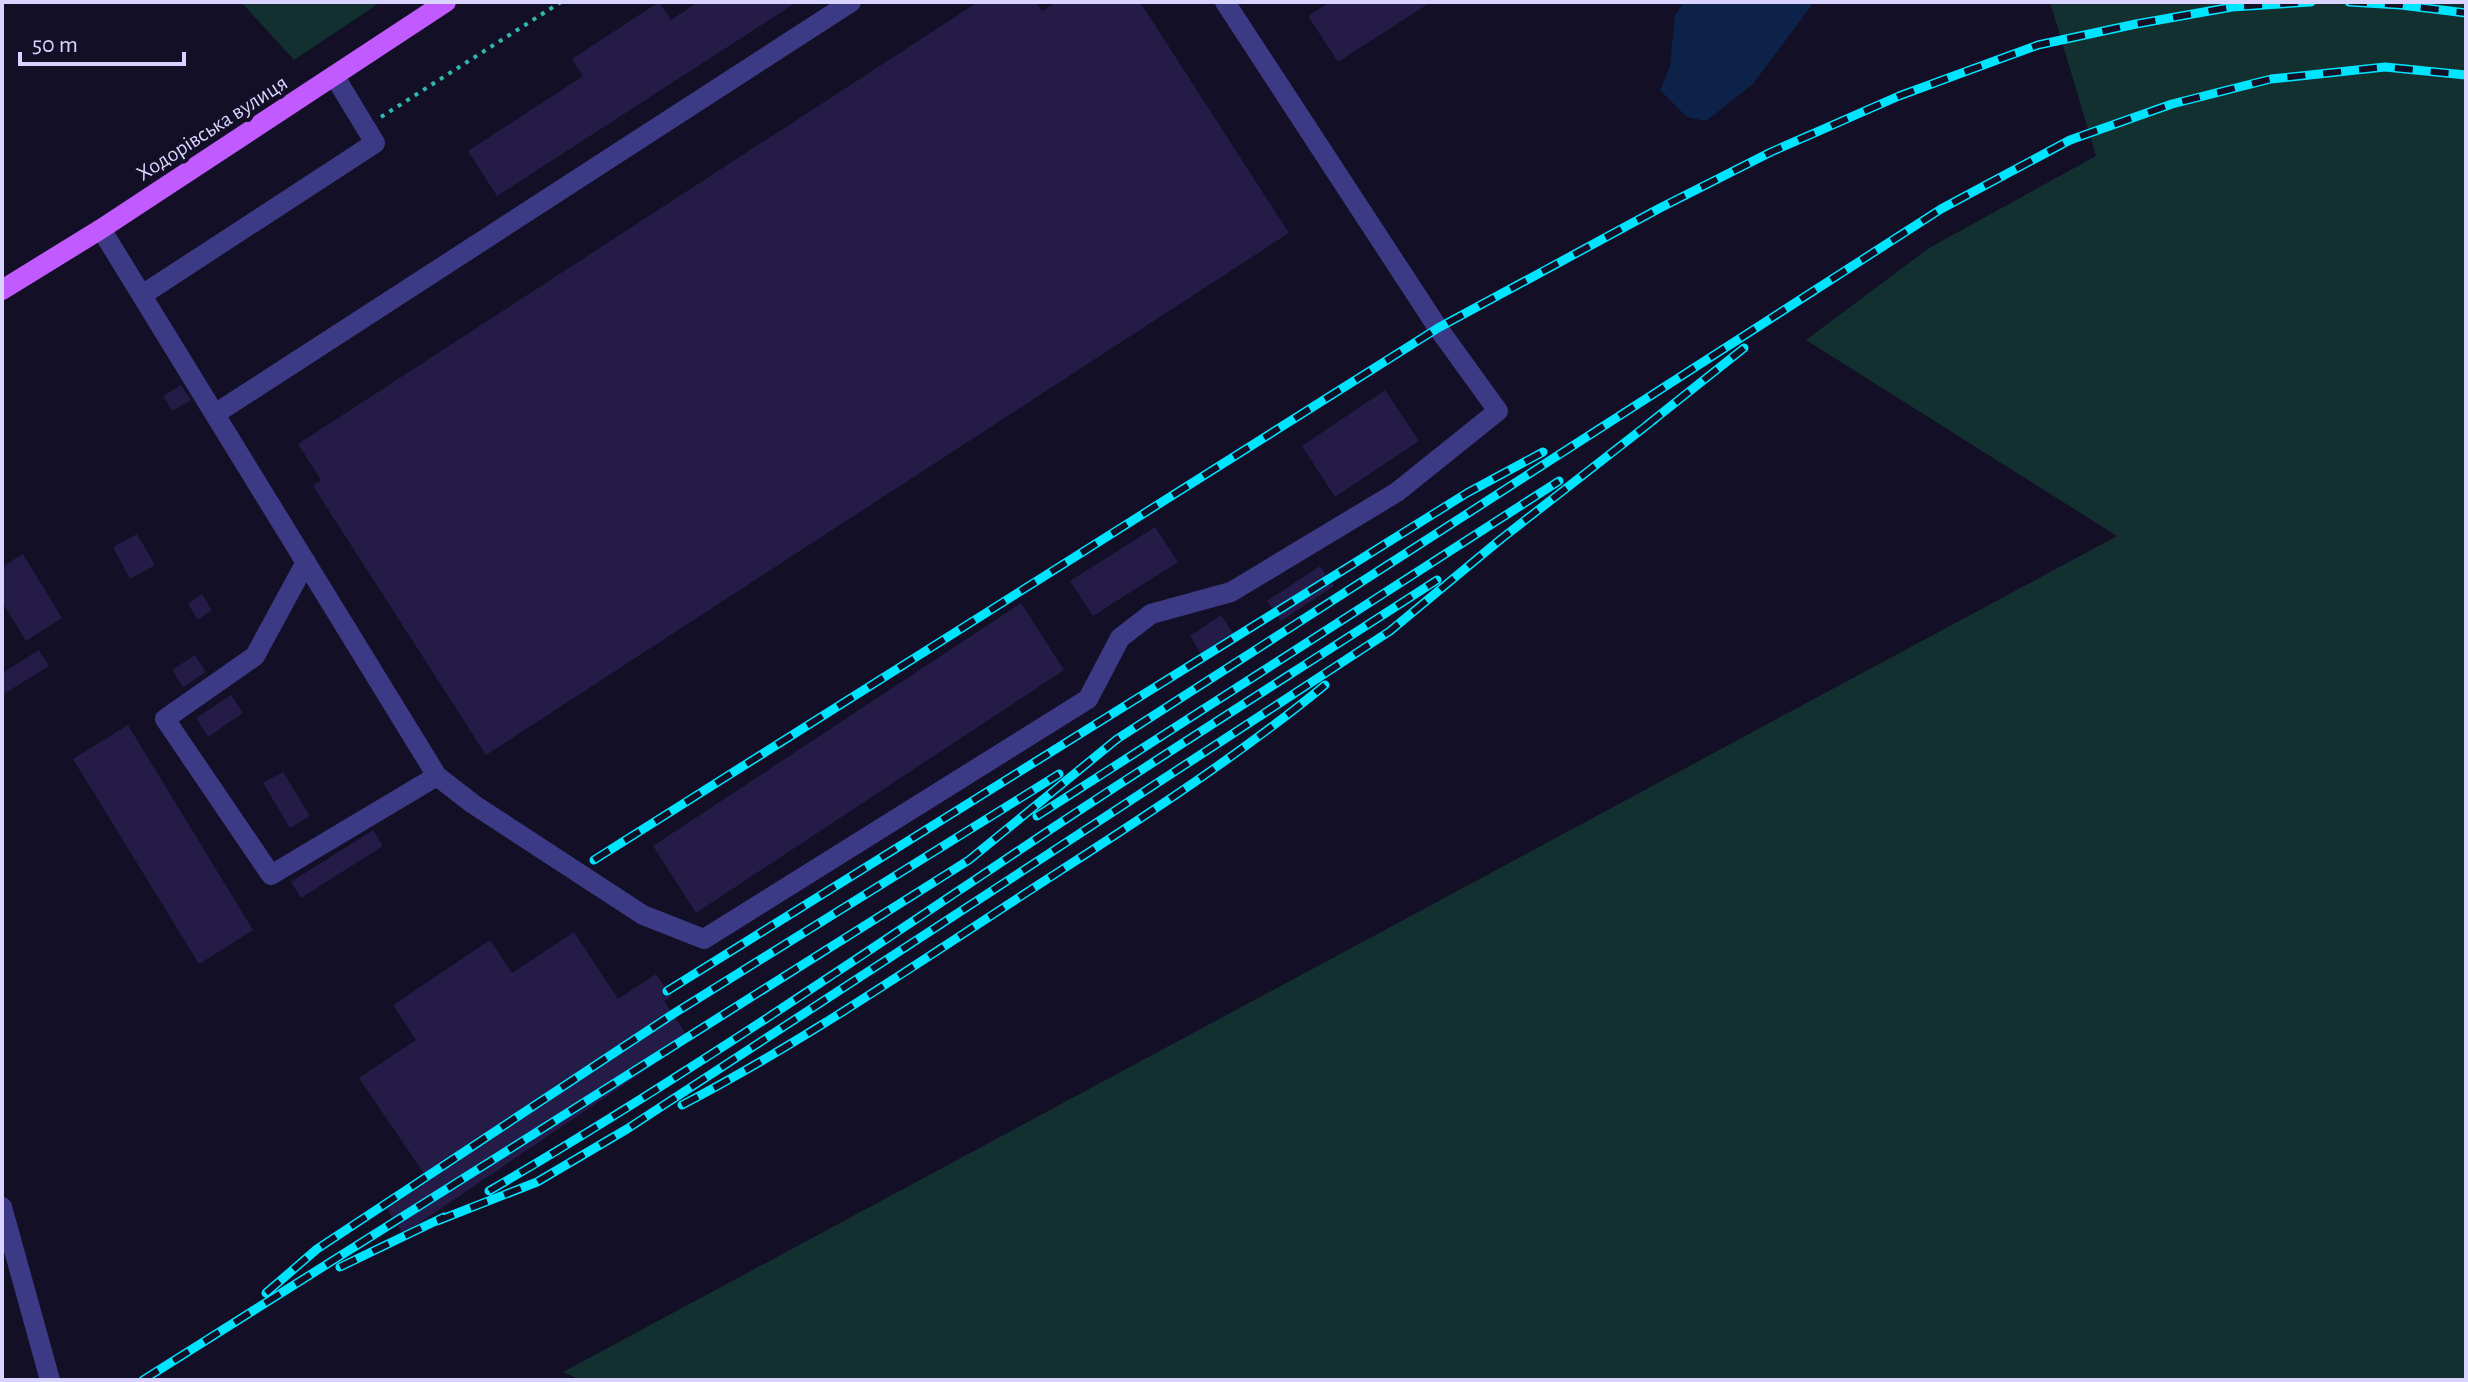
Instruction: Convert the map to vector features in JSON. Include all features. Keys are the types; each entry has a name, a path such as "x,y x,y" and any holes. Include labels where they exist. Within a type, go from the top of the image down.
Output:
{"main road":[{"name":"Ходорівська вулиця","path":"2,290 101,229 446,2"}],"street":[{"path":"215,414 851,2"},
{"path":"101,229 437,776 473,804 643,915 704,939 1088,699 1120,638 1151,614 1231,592 1397,492 1498,411 1438,328 1225,2"},
{"path":"142,295 375,143 335,77"},
{"path":"306,562 255,656 165,719 271,875 437,776"},
{"path":"2,1207 50,1380"}],"path":[{"path":"365,127 561,2"}],"green space":[{"path":"241,2 381,2 294,60"},
{"path":"2050,2 2466,2 2466,1380 581,1380 563,1372 2117,536 1806,340 1929,248 2096,156"}],"water":[{"path":"1684,2 1814,2 1753,84 1706,121 1687,117 1660,90 1670,66 1675,15"}],"building":[{"path":"659,2 671,20 698,2 797,2 497,196 468,151 583,76 572,59"},
{"path":"978,2 1036,2 1042,11 1057,2 1140,2 1289,233 486,755 313,486 321,480 298,444"},
{"path":"1330,2 1431,2 1338,62 1308,16"},
{"path":"181,385 191,400 172,411 163,396"},
{"path":"1385,390 1419,441 1335,497 1302,446"},
{"path":"1155,527 1178,562 1093,616 1070,581"},
{"path":"137,534 155,565 130,579 113,547"},
{"path":"23,554 62,618 26,641 2,602 2,567"},
{"path":"1320,566 1334,586 1281,621 1267,601"},
{"path":"202,594 212,610 198,620 188,604"},
{"path":"1021,603 1064,670 696,913 653,846"},
{"path":"1221,615 1233,633 1201,654 1190,636"},
{"path":"39,650 49,666 2,695 2,673"},
{"path":"195,655 206,672 183,687 172,670"},
{"path":"231,695 243,713 208,737 196,718"},
{"path":"128,725 253,930 199,964 73,759"},
{"path":"283,772 310,816 290,828 263,783"},
{"path":"373,830 383,846 301,898 291,882"},
{"path":"574,932 618,999 656,974 671,996 664,1001 690,1040 403,1234 387,1209 429,1181 359,1078 416,1040 393,1005 490,940 512,973"}],"railway":[{"path":"594,860 1438,328 1771,152 1899,96 2038,45 2232,7 2311,2"},
{"path":"2349,2 2466,13"},
{"path":"143,1380 969,860 1117,739 1941,209 2070,140 2172,104 2271,79 2385,67 2466,75"},
{"path":"1647,425 1744,348"},
{"path":"437,1221 537,1182 627,1129 1390,631 1501,539 1655,419"},
{"path":"667,991 1467,493 1543,452"},
{"path":"1037,816 1559,481"},
{"path":"489,1191 688,1069 1118,785 1437,580"},
{"path":"682,1105 849,1008 1132,824 1249,743 1325,685"},
{"path":"266,1293 317,1249 673,1014 1059,774"},
{"path":"340,1267 444,1217"}]}
